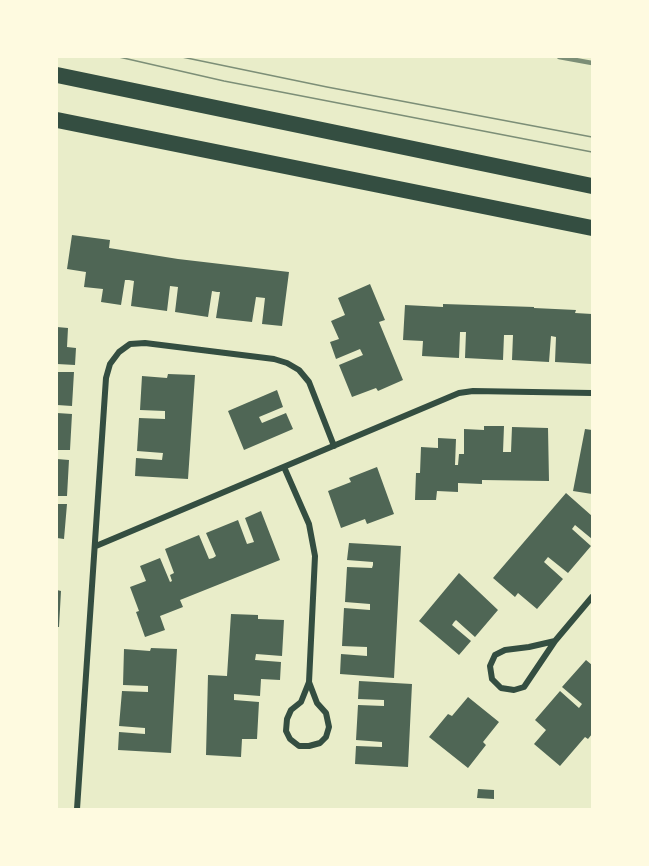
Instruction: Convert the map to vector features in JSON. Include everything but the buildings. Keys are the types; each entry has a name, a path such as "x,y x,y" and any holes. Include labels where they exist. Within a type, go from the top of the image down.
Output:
{"highway":[{"path":"57,75 592,186"},
{"path":"57,120 592,228"}],"street":[{"path":"77,809 106,378 110,364 119,352 130,345 145,343 274,359 287,363 299,370 309,382 334,446"},
{"path":"96,546 459,393 473,391 592,393"},
{"path":"284,467 309,524 314,540 315,556 309,682 301,702 291,710 287,718 286,731 290,739 299,746 320,743 326,737 329,727 326,713 317,703 309,682"},
{"path":"555,641 505,650 495,655 490,666 492,679 501,688 514,690 524,687 555,641 592,597"}],"tram line":[{"path":"119,57 224,81 592,152"},
{"path":"182,57 592,137"}],"railway":[{"path":"559,57 592,63"}]}
